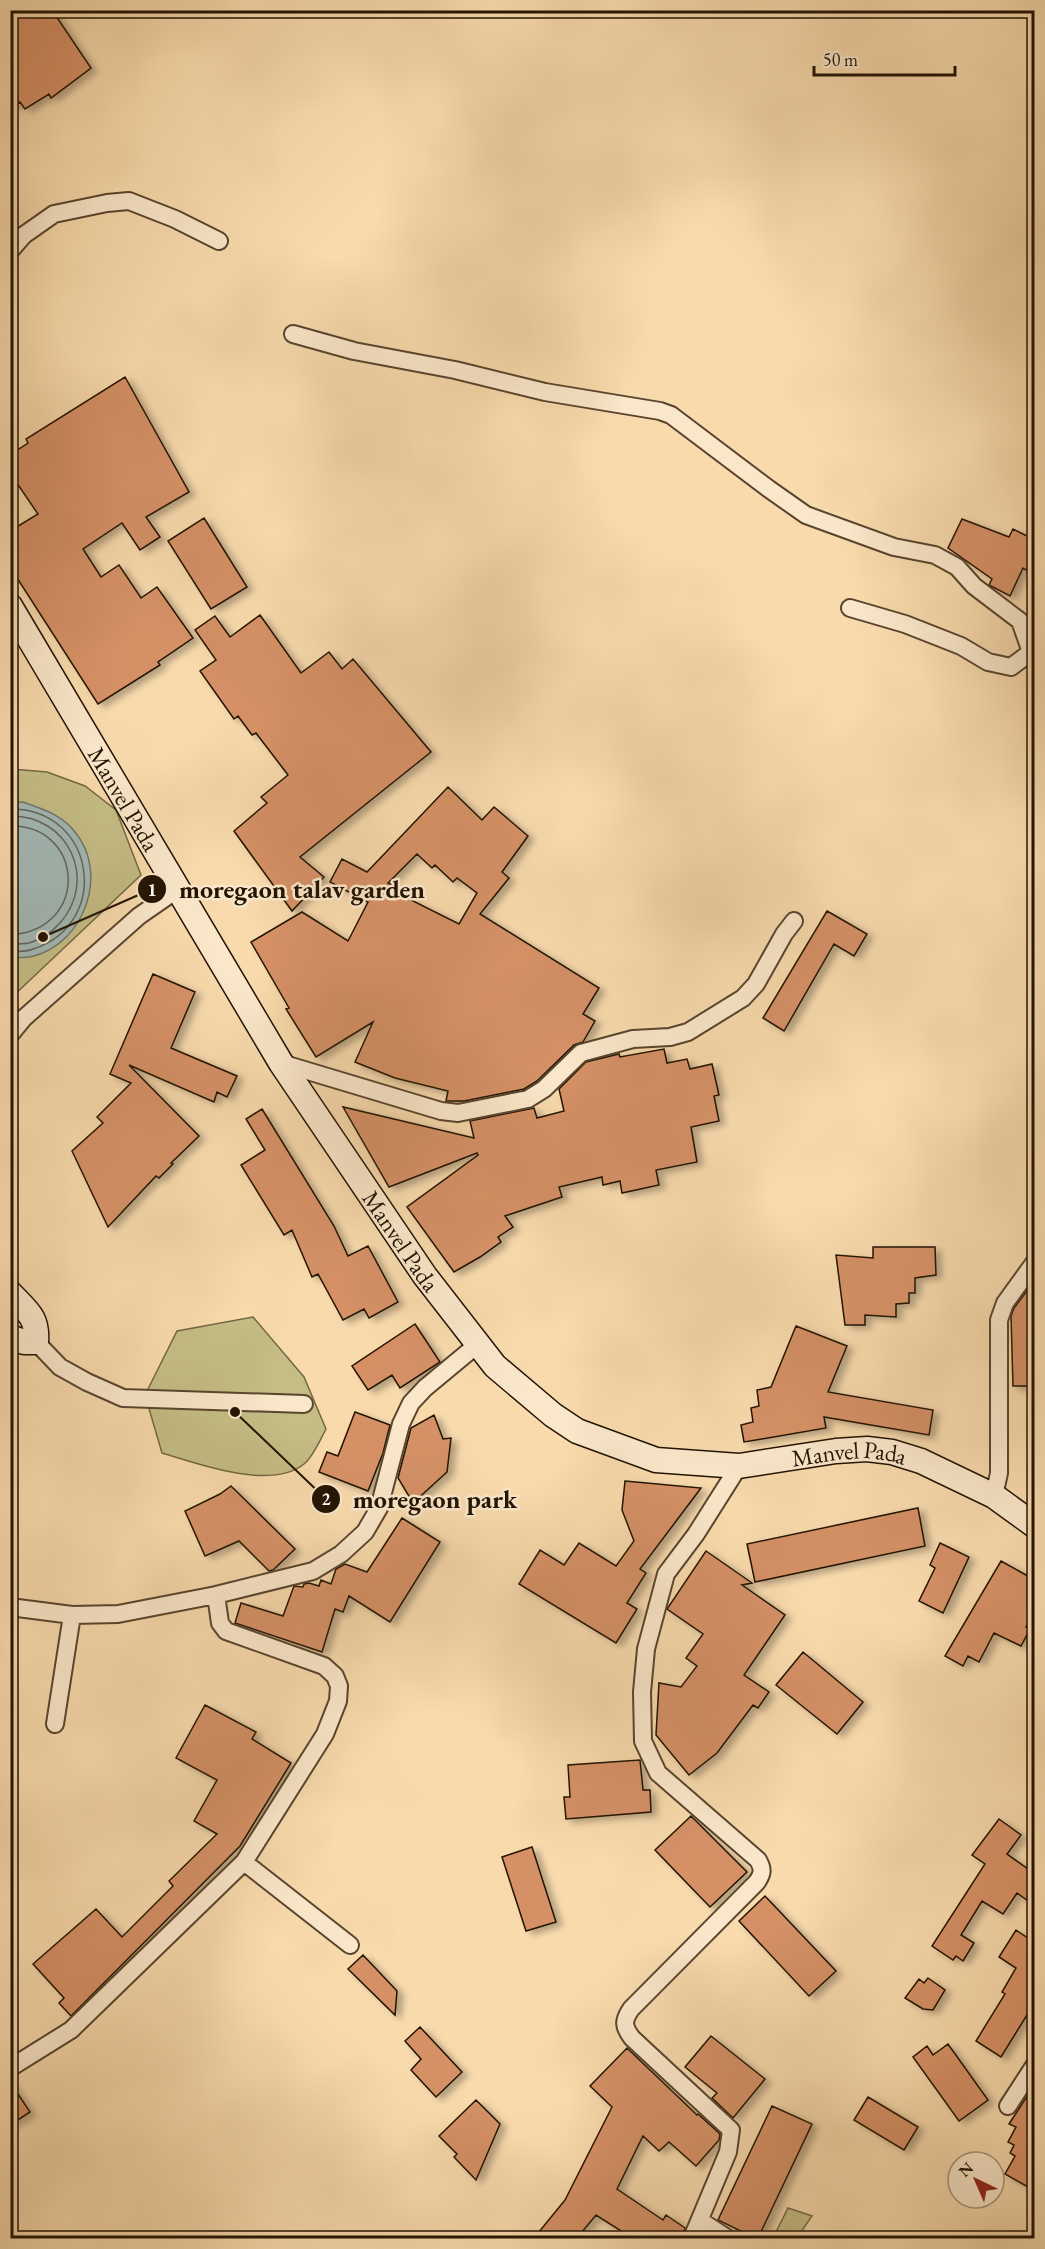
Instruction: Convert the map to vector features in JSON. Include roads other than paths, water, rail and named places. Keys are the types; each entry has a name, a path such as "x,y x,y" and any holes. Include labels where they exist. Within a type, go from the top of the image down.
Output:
{"main road":[{"name":"Manvel Pada","path":"10,606 281,1063 425,1276 495,1366 553,1415 577,1431 656,1460 739,1466 836,1451 867,1449 892,1452 921,1461 994,1496 1035,1525"},
{"path":"10,1293 33,1316 37,1328 36,1342 13,1340 10,1337"}],"street":[{"path":"10,251 24,235 54,214 129,201 175,219 219,241"},
{"path":"293,334 354,351 455,370 545,392 660,411 671,415 806,514 894,547 934,555 957,567 974,586 1020,621 1033,653 1011,667 988,662 961,646 915,628 850,608"},
{"path":"10,1035 24,1018 139,916 178,889"},
{"path":"281,1063 441,1111 458,1113 528,1099 544,1089 581,1053 633,1039 670,1037 688,1032 743,998 756,984 783,934 794,921"},
{"path":"994,1496 999,1473 999,1320 1005,1303 1035,1263"},
{"path":"36,1342 60,1367 123,1398 304,1404"},
{"path":"10,1607 72,1615 118,1614 216,1595 313,1571 341,1554 365,1532 379,1508 401,1424 411,1403 425,1388 478,1344"},
{"path":"692,2238 728,2152 731,2130 632,2038 625,2029 624,2020 631,2009 758,1882 762,1875 762,1868 758,1860 658,1773 643,1741 642,1692 646,1649 666,1574 696,1534 739,1466"},
{"path":"10,2068 71,2030 244,1862 325,1734 338,1701 339,1686 335,1676 324,1666 226,1631 220,1623 216,1595"},
{"path":"55,1724 72,1615"},
{"path":"244,1862 350,1945"},
{"path":"1008,2106 1035,2066"},
{"path":"701,2221 728,2238"}],"water":[{"path":"23,802 58,817 75,832 85,849 90,867 90,886 86,904 78,921 67,936 52,948 34,956 11,958 11,803"}],"place":[{"name":"moregaon talav garden","path":"43,937"},
{"name":"moregaon park","path":"235,1412"}]}
